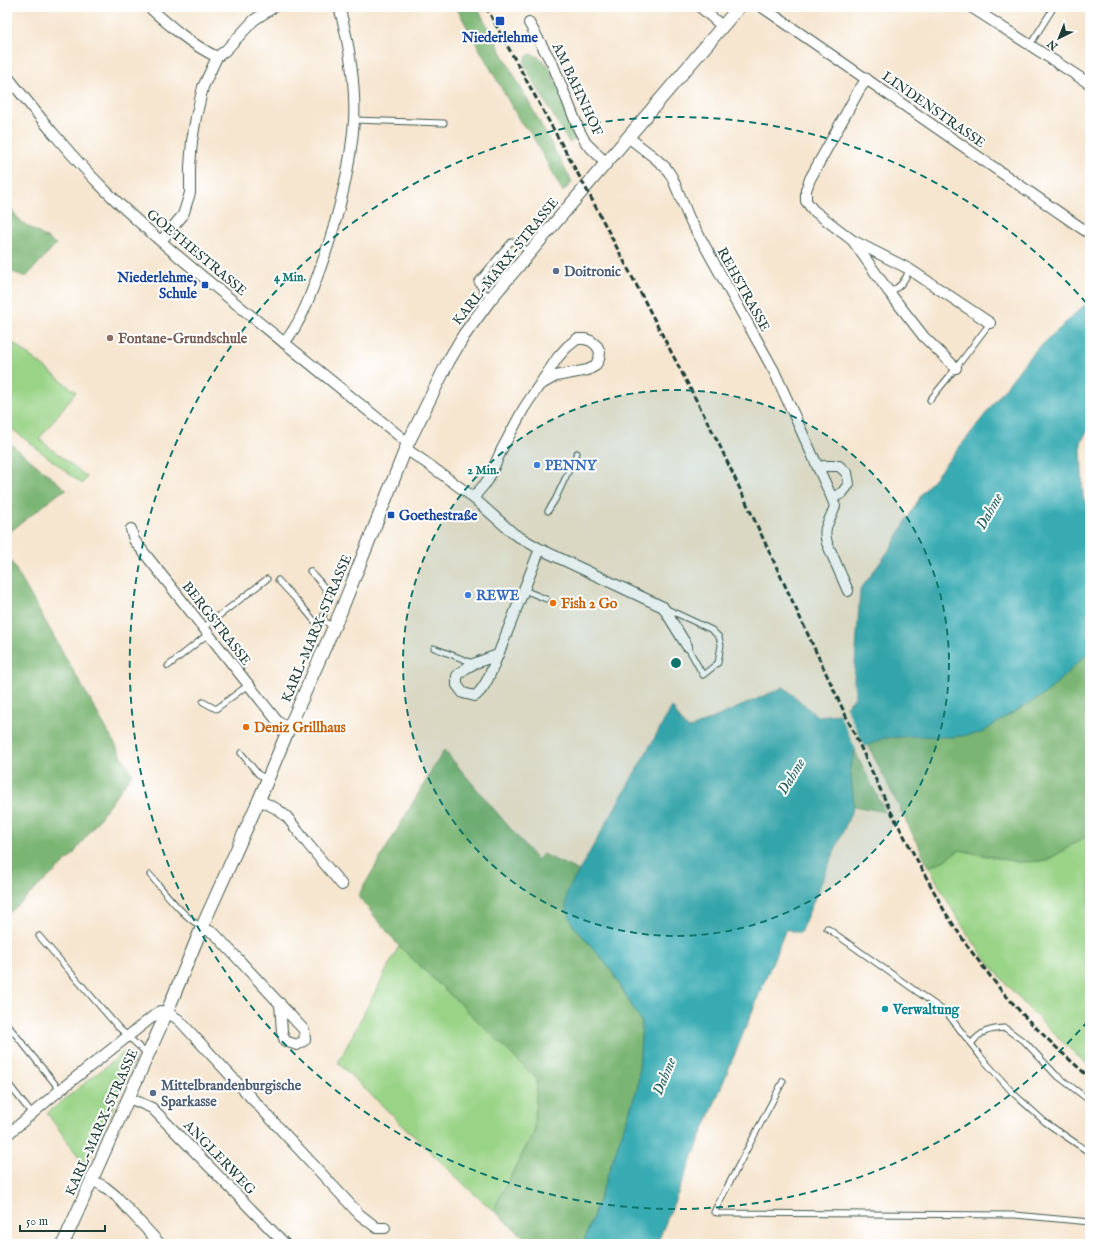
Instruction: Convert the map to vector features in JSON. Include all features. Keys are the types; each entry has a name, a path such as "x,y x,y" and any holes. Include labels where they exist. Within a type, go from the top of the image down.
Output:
{"street":[{"path":"149,7 166,22 205,51 217,57"},
{"path":"161,241 183,215 190,193 192,141 196,117 203,87 217,57 226,50 254,20 274,7"},
{"path":"284,343 299,322 312,295 328,247 346,177 354,120 353,90 350,62 339,7"},
{"path":"700,7 722,26"},
{"name":"KARL-MARX-STRASSE","path":"63,1244 167,1012 202,927 334,627 372,536 407,446 448,362 464,335 491,298 739,7"},
{"name":"LINDENSTRASSE","path":"762,7 1090,234"},
{"path":"971,7 1090,84"},
{"name":"AM BAHNHOF","path":"529,23 553,65 586,143 606,163"},
{"name":"GOETHESTRASSE","path":"7,76 57,139 126,211 407,446"},
{"path":"867,79 859,90 810,179 806,190 806,201 813,210 852,240 909,269 990,323"},
{"name":"REHSTRASSE","path":"628,137 655,158 666,168 672,177 701,240 774,371 835,506 826,527 825,536 848,591"},
{"path":"852,240 924,337 956,368"},
{"path":"473,498 488,480 502,449 524,408 558,357 577,339 591,340 597,346 600,352 599,359 595,366 588,370 556,376 540,385"},
{"path":"407,446 425,462 473,498 514,534 540,549 663,607 687,646"},
{"path":"818,468 824,466 838,466 847,473 849,484 842,493 832,498"},
{"name":"BERGSTRASSE","path":"131,529 134,540 205,631 278,722 289,728"},
{"path":"498,655 463,669 457,676 457,685 463,693 475,696 484,687 498,655 540,549"},
{"path":"259,800 277,809 287,817 306,843 342,885"},
{"path":"202,927 215,934 280,1003"},
{"path":"7,1135 60,1090 160,1011 167,1012 179,1020 359,1214 377,1228 385,1228"},
{"name":"ANGLERWEG","path":"129,1098 152,1108 285,1244"},
{"path":"92,1180 105,1186 116,1196 160,1244"}],"lane":[{"path":"1030,45 1052,10 1048,7"},
{"path":"354,120 444,123"},
{"path":"491,298 482,290 478,282 506,248 511,242 518,242 529,252"},
{"path":"890,292 897,289 907,278 909,269"},
{"path":"930,400 990,323"},
{"path":"548,510 555,500 577,453"},
{"path":"310,571 328,595 323,620"},
{"path":"168,666 205,631 267,579"},
{"path":"278,580 316,623 323,620"},
{"path":"524,590 546,599"},
{"path":"663,607 712,630 719,637 721,645 718,663 703,675 687,646"},
{"path":"323,620 334,627"},
{"path":"434,648 474,664"},
{"path":"203,702 216,709 248,685"},
{"path":"241,753 258,774 268,779"},
{"path":"150,875 185,915 194,923 202,927"},
{"path":"827,928 947,1013 971,1044 1013,1093 1045,1122 1090,1153"},
{"path":"40,936 118,1027 148,1055"},
{"path":"7,1024 60,1090"},
{"path":"971,1044 977,1036 984,1031 1005,1028 1026,1043 1055,1074 1090,1101"},
{"path":"783,1081 714,1212 1015,1214 1090,1222"},
{"path":"7,1082 32,1115"}],"green space":[{"path":"456,7 477,7 572,182 563,192 529,130 522,125"},
{"path":"531,54 539,57 549,66 578,138 569,143 524,65 526,57"},
{"path":"7,206 23,223 56,244 26,277 7,270"},
{"path":"7,338 76,392 39,439 87,477 82,484 7,425"},
{"path":"7,441 67,490 61,492 7,534"},
{"path":"7,554 132,774 72,856 7,915"},
{"path":"1090,650 1090,834 1046,861 1017,862 960,850 943,861 929,867 868,745 884,738 982,733 1045,694"},
{"path":"444,750 537,860 543,854 579,871 567,892 573,925 609,967 642,1022 638,1086 583,1244 532,1244 493,1210 534,1132 537,1080 479,1022 399,946 358,896"},
{"path":"855,751 885,812 854,806 850,767"},
{"path":"1090,834 1090,1067 1028,1008 987,960 962,925 929,867 943,861 960,850 1017,862 1046,861"},
{"path":"399,946 479,1022 537,1080 534,1132 493,1210 472,1192 338,1063"},
{"path":"128,1052 134,1056 135,1059 86,1167 47,1113 123,1053"}],"water":[{"name":"Dahme","path":"1090,300 1090,425 1081,443 1083,497 1090,509 1090,650 1045,694 982,733 954,737 915,736 884,738 855,751 850,767 854,806 800,933 786,929 657,1244 583,1244 638,1086 642,1023 609,967 573,925 566,907 567,892 672,707 683,724 689,729 784,687 817,716 838,714 855,697 854,680 860,590 890,549 923,492 1029,357"}],"pier":[{"path":"845,705 865,748 857,752 838,711"}],"railway":[{"path":"486,7 589,194 718,442 889,808 945,912 968,947 1000,989 1027,1019 1090,1078"}],"place":[{"name":"Niederlehme","path":"500,21"},
{"name":"Doitronic","path":"556,271"},
{"name":"Niederlehme, Schule","path":"205,285"},
{"name":"Fontane-Grundschule","path":"110,338"},
{"name":"PENNY","path":"537,465"},
{"name":"Goethestraße","path":"391,515"},
{"name":"REWE","path":"468,595"},
{"name":"Fish 2 Go","path":"553,603"},
{"name":"Deniz Grillhaus","path":"246,727"},
{"name":"Verwaltung","path":"885,1009"},
{"name":"Mittelbrandenburgische Sparkasse","path":"153,1093"}]}
